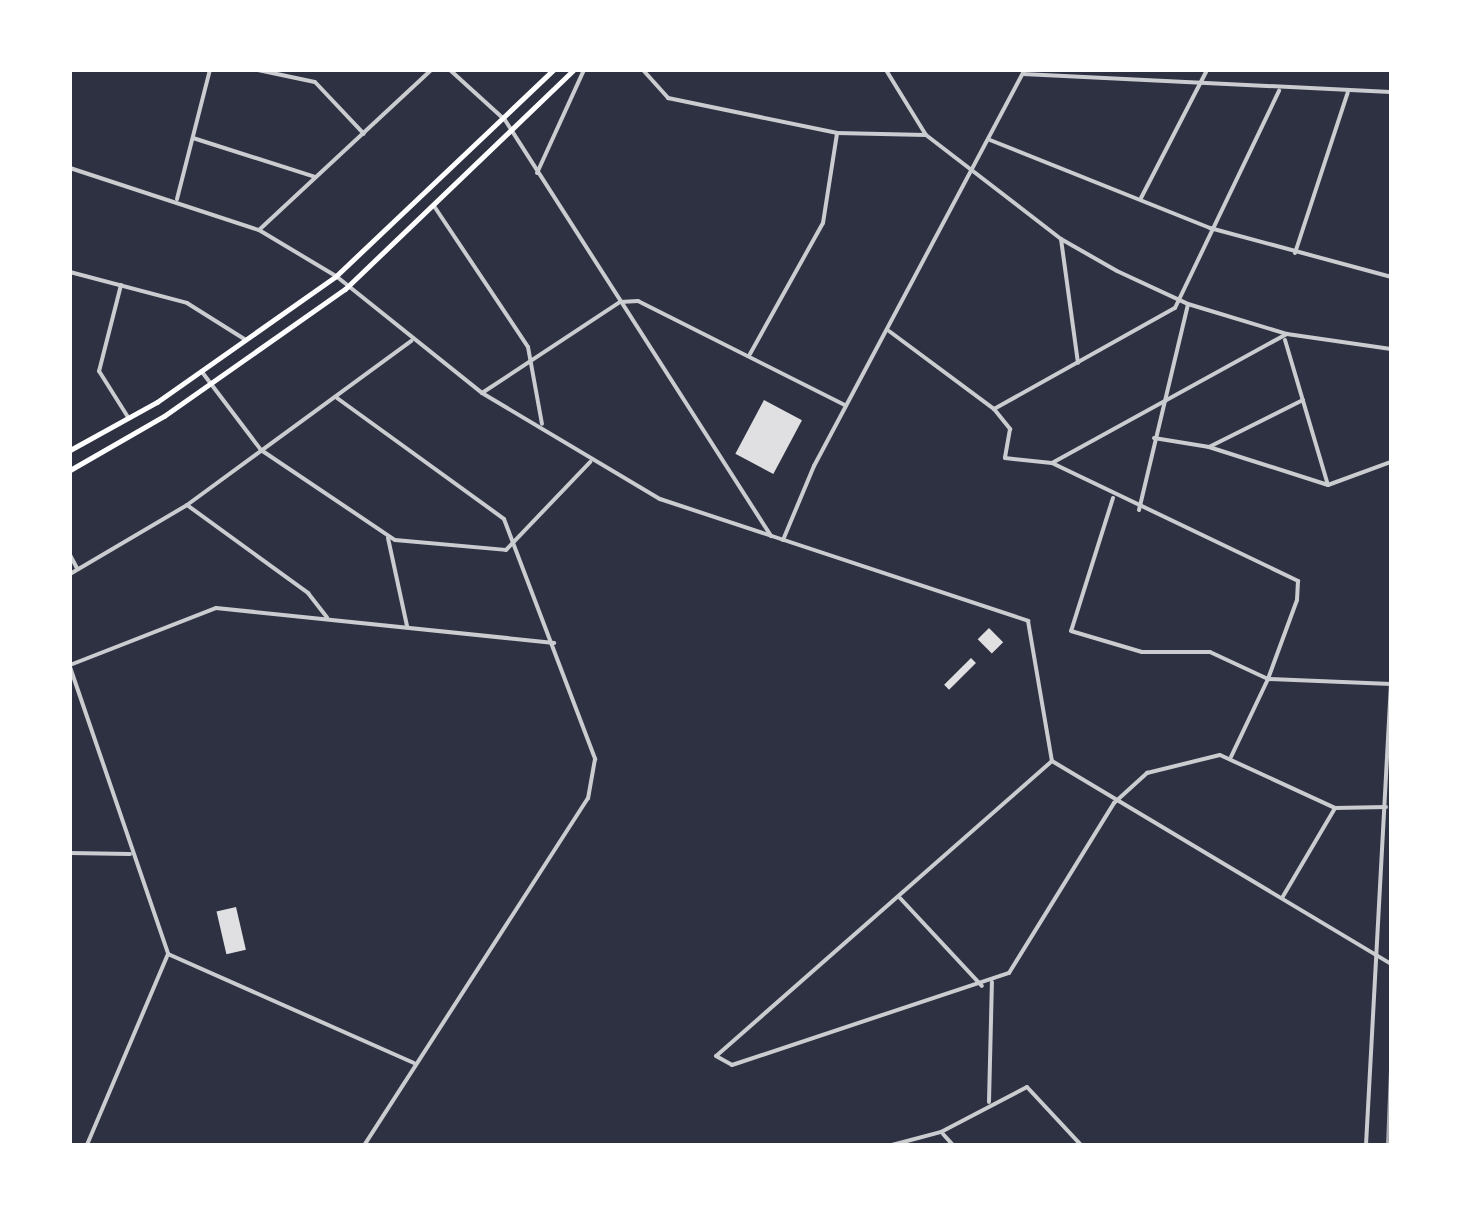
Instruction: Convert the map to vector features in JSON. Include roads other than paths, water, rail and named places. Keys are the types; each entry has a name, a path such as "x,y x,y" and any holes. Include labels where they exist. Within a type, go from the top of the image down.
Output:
{"main road":[{"path":"70,450 202,372 336,276 505,120 553,70"},
{"path":"70,470 209,385 345,289 512,133 572,70"}],"street":[{"path":"177,199 210,70"},
{"path":"258,70 315,82 364,134"},
{"path":"260,230 431,70"},
{"path":"450,70 505,120 771,536"},
{"path":"538,173 584,70"},
{"path":"643,70 668,98 838,133 926,135"},
{"path":"648,76 654,70"},
{"path":"886,70 926,135 1061,239 1188,304 1286,336 1391,348"},
{"path":"1140,200 1204,87 1207,70"},
{"path":"783,540 846,406 1024,72 1204,87 1391,92"},
{"path":"994,410 1181,300 1210,228 1279,90"},
{"path":"1295,254 1348,92"},
{"path":"750,354 823,223 838,133"},
{"path":"193,138 315,177"},
{"path":"990,140 1210,228 1391,277"},
{"path":"70,168 177,199 260,230 336,276 345,289 482,393 542,424 590,462 660,499 1028,620 1052,761 1114,803 1282,898 1374,959 1391,964"},
{"path":"434,206 519,331 533,364 542,424"},
{"path":"1061,239 1078,363"},
{"path":"70,272 187,303 246,340"},
{"path":"121,285 99,371 128,417"},
{"path":"482,393 533,364 620,302 642,302 846,406"},
{"path":"1138,510 1188,304"},
{"path":"889,331 994,410 1010,429 1005,458 1052,463 1138,510 1298,581 1268,680 1232,758"},
{"path":"1286,336 1328,484"},
{"path":"1052,463 1286,336"},
{"path":"70,574 187,505 411,340"},
{"path":"202,372 262,450 388,538 500,551 516,541 590,462"},
{"path":"337,398 498,512 516,541 554,643 595,759 596,780 364,1145"},
{"path":"1210,447 1304,400"},
{"path":"1154,438 1210,447 1328,484 1391,462"},
{"path":"1113,498 1069,630 1142,652 1210,652 1268,680 1391,683 1386,807 1389,818 1374,959 1366,1145"},
{"path":"187,505 308,593 328,618"},
{"path":"388,538 406,626"},
{"path":"70,556 77,568"},
{"path":"87,1145 168,954 70,666 206,610 328,618 554,643"},
{"path":"1052,761 716,1056 732,1064 992,982 1025,954 1114,803 1147,772 1232,758 1334,808 1386,807"},
{"path":"1282,898 1334,808"},
{"path":"70,853 131,854"},
{"path":"900,898 982,986"},
{"path":"168,954 414,1064"},
{"path":"989,1104 992,982"},
{"path":"892,1145 941,1132 989,1104 1030,1088 1081,1145"},
{"path":"941,1132 953,1145"}],"railway":[{"path":"1387,1145 1391,1047"}]}
